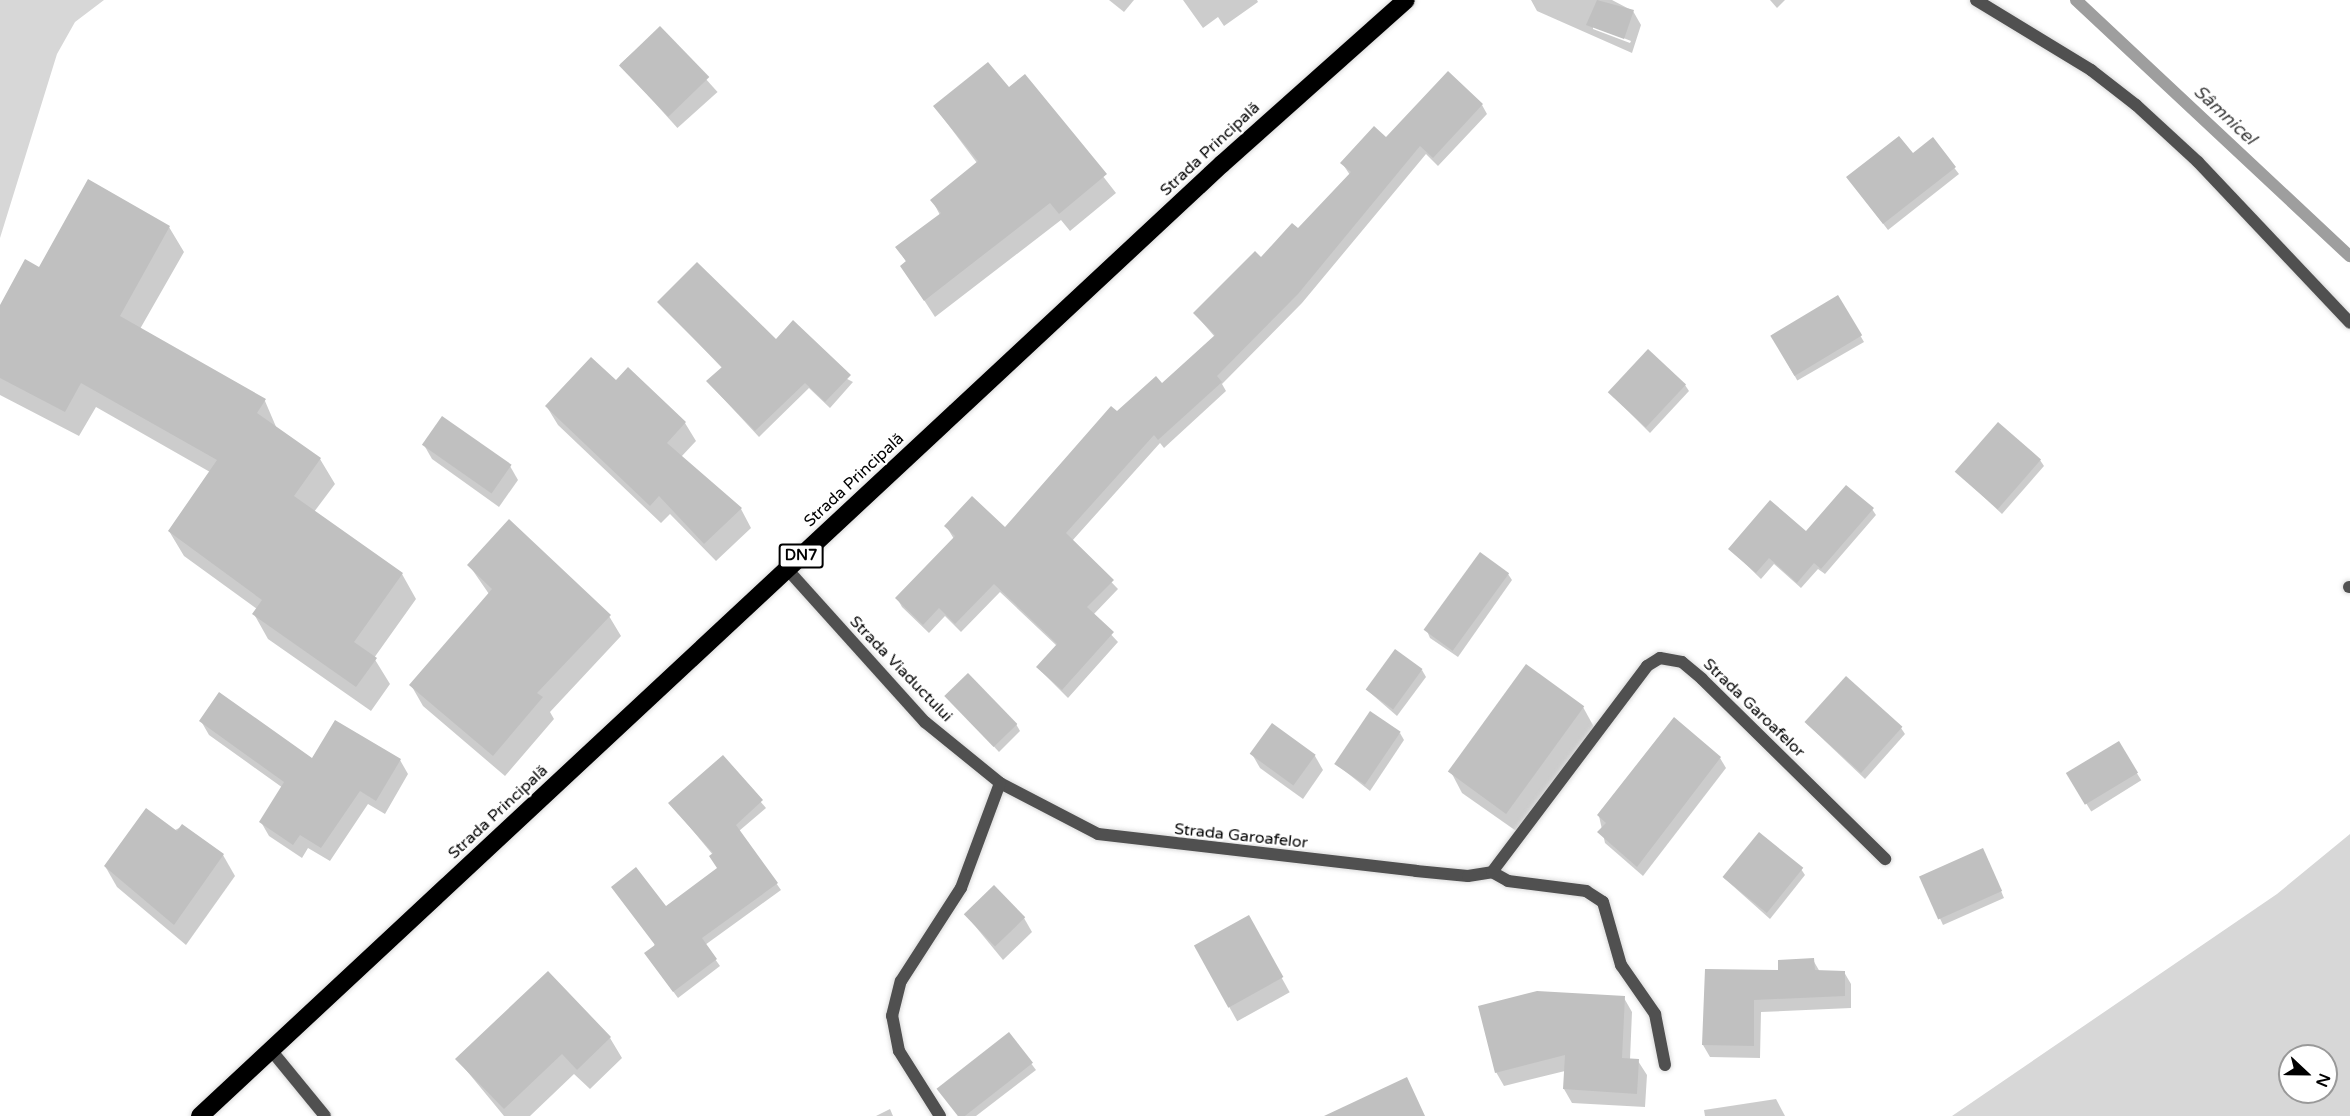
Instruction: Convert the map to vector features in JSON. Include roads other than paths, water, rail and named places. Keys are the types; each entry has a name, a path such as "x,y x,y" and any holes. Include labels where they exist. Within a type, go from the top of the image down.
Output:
{"highway":[{"name":"Strada Principală","path":"200,1116 788,569 1406,0"}],"street":[{"path":"1976,0 2091,70 2136,105 2198,162 2350,323"},
{"name":"Strada Viaductului","path":"788,569 925,722 1000,783"},
{"name":"Strada Garoafelor","path":"1492,872 1647,666 1660,658 1682,662 1702,679 1885,859"},
{"path":"939,1116 899,1051 892,1016 901,981 961,888 1000,783"},
{"name":"Strada Garoafelor","path":"1000,783 1067,823 1126,841 1468,876 1492,872 1508,881 1586,891 1603,902 1621,965 1655,1014 1665,1065"},
{"path":"272,1050 325,1116"}],"waterway":[{"name":"Sâmnicel","path":"2076,0 2350,256"}]}
